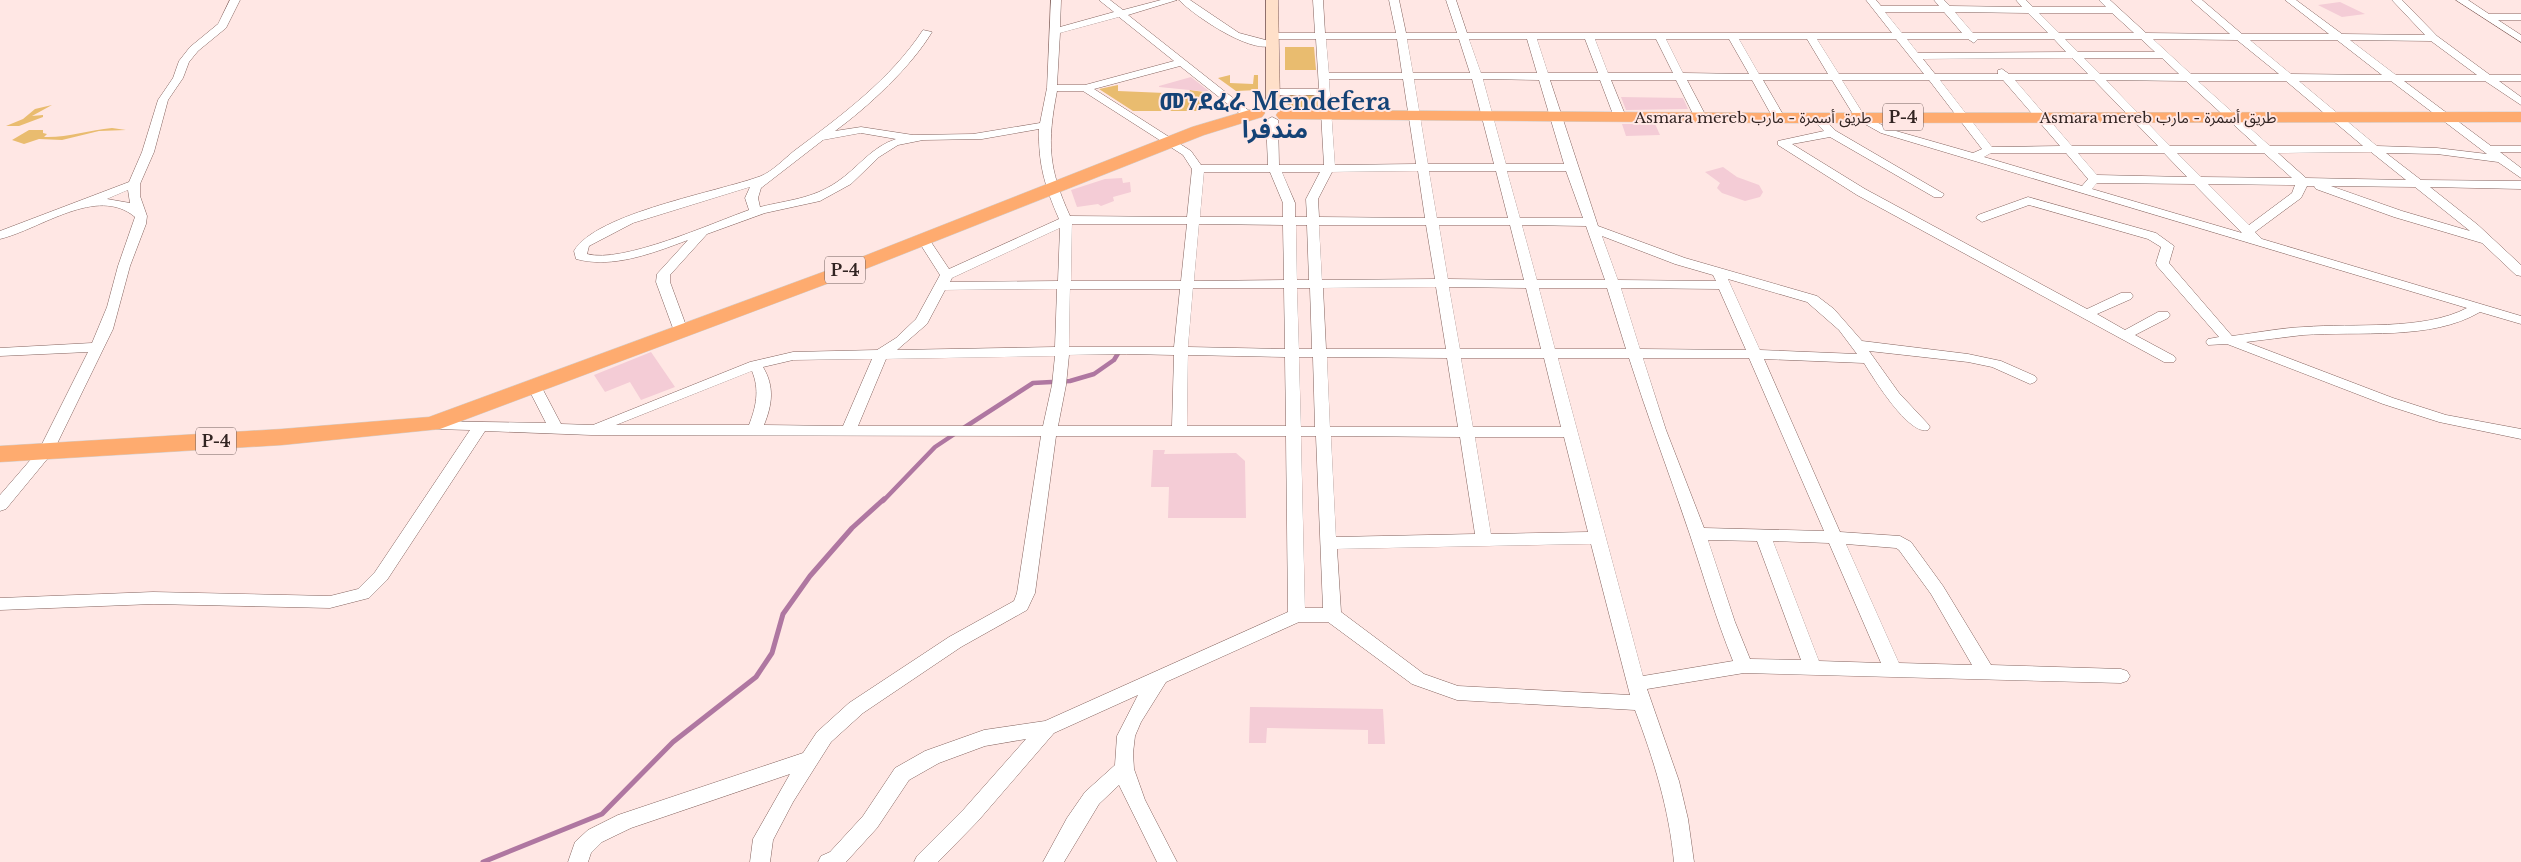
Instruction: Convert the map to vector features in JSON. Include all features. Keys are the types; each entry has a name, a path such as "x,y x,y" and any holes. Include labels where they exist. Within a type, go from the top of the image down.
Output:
{"highway":[{"name":"Asmara mereb طريق أسمرة - مارب","path":"1267,110 1327,115 1414,114 1701,118 2521,117"},
{"name":"P-4","path":"0,454 282,437 432,424 923,239 1169,142 1267,110"}],"main road":[{"path":"1267,110 1272,39 1272,0"}],"street":[{"path":"0,505 45,452 98,347 114,307 124,266 140,224 141,216 134,196 134,184 148,152 164,100 178,78 184,60 194,49 222,26 235,0"},
{"path":"760,862 763,838 786,796 824,737 856,708 955,642 1021,605 1026,593 1049,432 1059,381 1062,350 1066,220 1051,188 1044,153 1044,125 1052,88 1056,0"},
{"path":"1104,0 1183,62 1267,110 1326,92"},
{"path":"1055,31 1172,0"},
{"path":"1184,0 1234,36 1246,41 1321,35 2433,38"},
{"path":"1318,0 1330,164 1312,199 1332,615"},
{"path":"1394,0 1402,35 1484,539"},
{"path":"1451,0 1477,77 1596,538 1641,703 1665,762 1678,805 1684,862"},
{"path":"1871,0 1989,150"},
{"path":"1939,0 2094,179 2521,185"},
{"path":"2021,0 2252,236"},
{"path":"2104,0 2268,150 2307,182 2398,214 2487,240"},
{"path":"2196,0 2374,149 2487,240 2521,272"},
{"path":"2290,0 2521,174"},
{"path":"2397,0 2433,38 2521,102"},
{"path":"2461,0 2521,39"},
{"path":"1878,9 1948,11 2116,10"},
{"path":"2486,17 2521,16"},
{"path":"756,211 751,204 751,193 766,178 847,117 909,57 927,32"},
{"path":"1530,35 1570,167 1613,285 1634,353 1698,534 1726,622 1744,666"},
{"path":"1588,35 1620,117"},
{"path":"1732,35 1779,118"},
{"path":"1658,36 1701,118"},
{"path":"1810,36 1860,117 1885,131 2252,236 2521,320"},
{"path":"1914,56 2165,55"},
{"path":"1052,88 1085,88 1183,62"},
{"path":"1324,76 1542,78 2007,78 2096,76 2521,78"},
{"path":"1085,88 1187,153 1198,169 1181,351 1179,431"},
{"path":"1267,110 1274,168 1289,203 1297,615"},
{"path":"1817,118 1832,133 1938,194"},
{"path":"766,178 629,220 584,244 580,251 581,256 591,260 630,254 702,233 756,211 798,204 822,196 846,181 873,156 892,143 912,138 976,136 1044,125"},
{"path":"819,137 861,130 877,130 912,138"},
{"path":"1832,133 1782,143 1861,192 2169,359"},
{"path":"1976,157 1989,150 2374,149 2437,152 2501,159"},
{"path":"2488,149 2521,149"},
{"path":"1198,169 1570,167"},
{"path":"2086,189 2094,179"},
{"path":"2252,236 2297,195 2307,182"},
{"path":"0,235 134,184"},
{"path":"2112,225 2124,200"},
{"path":"1982,218 2028,201 2152,236 2168,246 2162,263 2205,311 2220,341 2444,419 2521,434"},
{"path":"65,209 97,203 119,202 128,204 141,216"},
{"path":"849,430 882,354 901,341 922,321 945,281 1066,220 1514,222 1591,225 1630,244 1812,300 1824,307 1857,345 1892,396 1923,427"},
{"path":"681,331 663,282 664,274 702,233"},
{"path":"923,239 945,281"},
{"path":"1718,271 1893,670"},
{"path":"945,281 1063,285 1442,283 1724,285"},
{"path":"2086,314 2126,296"},
{"path":"2220,341 2303,331 2426,326 2450,321 2479,307"},
{"path":"2125,335 2163,315"},
{"path":"1857,345 1968,358 1996,364 2030,379"},
{"path":"0,352 98,347"},
{"path":"591,430 755,365 793,356 1120,350 1292,354 1756,354 1866,359"},
{"path":"754,430 762,412 765,393 763,377 755,365"},
{"path":"534,386 555,428"},
{"path":"432,424 591,430 1570,432"},
{"path":"0,604 153,598 330,602 363,594 381,576 481,425"},
{"path":"1698,534 1894,540 1906,546 1942,598 1986,673"},
{"path":"1763,536 1813,668"},
{"path":"1328,543 1596,538"},
{"path":"828,862 837,858 870,822 902,774 932,757 984,738 1047,728 1297,615 1332,615 1418,679 1457,693 1641,703"},
{"path":"1636,684 1744,666 2121,676"},
{"path":"1160,676 1137,712 1126,738 1125,767 1132,795 1168,862"},
{"path":"924,862 970,815 1047,728"},
{"path":"578,862 582,848 595,836 625,821 810,759"},
{"path":"1053,862 1074,824 1092,798 1125,767"}],"shaded area":[{"path":"1285,47 1314,47 1316,70 1285,70"},
{"path":"1230,75 1230,83 1253,84 1254,75 1258,75 1258,90 1236,91 1218,78"},
{"path":"1118,85 1118,91 1188,94 1190,90 1204,92 1202,111 1133,111 1099,89"},
{"path":"1293,94 1317,95 1318,109 1294,108 1285,103 1285,98"},
{"path":"52,105 32,116 43,115 43,117 19,126 6,126 23,119 35,109"},
{"path":"112,128 126,130 99,131 62,140 39,139 24,144 12,140 29,130 43,130 43,133 47,134 44,137 52,137"}],"building":[{"path":"2340,2 2365,14 2342,17 2318,5"},
{"path":"1191,77 1210,92 1159,87 1159,86"},
{"path":"1621,97 1683,98 1688,109 1626,110"},
{"path":"1622,124 1655,124 1660,135 1626,136"},
{"path":"1723,167 1737,177 1759,185 1763,192 1760,197 1745,201 1722,193 1717,188 1720,183 1705,172"},
{"path":"1122,178 1123,183 1130,182 1131,192 1113,197 1114,201 1101,206 1098,204 1077,207 1071,190 1105,179"},
{"path":"651,352 675,387 641,400 630,382 605,392 594,375"},
{"path":"1153,450 1165,450 1164,454 1236,453 1245,461 1246,518 1168,518 1169,487 1151,487"},
{"path":"1250,707 1383,709 1385,744 1368,744 1368,730 1267,728 1266,743 1249,743"}],"waterway":[{"path":"962,429 1033,383 1070,381 1094,374 1114,360 1120,350"},
{"path":"883,501 935,447 956,433"},
{"path":"483,862 602,814 673,742 756,677 772,653 783,614 810,576 852,528 884,499"}],"district":[{"name":"መንደፈራ Mendefera مندفرا","path":"1275,115"}]}
